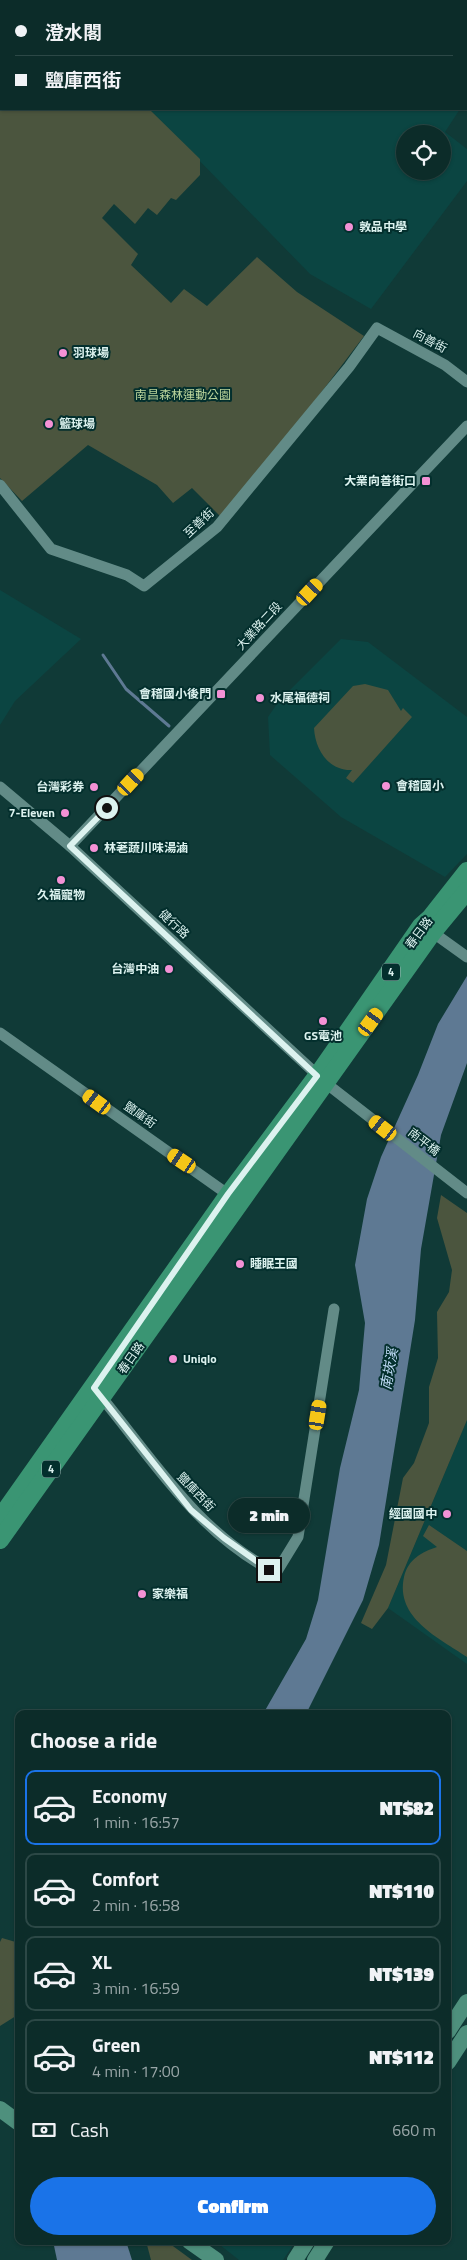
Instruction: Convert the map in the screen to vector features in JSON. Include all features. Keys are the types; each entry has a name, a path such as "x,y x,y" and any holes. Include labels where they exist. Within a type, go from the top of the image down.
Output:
{"main road":[{"name":"春日路","path":"427,929 430,918 467,871"},
{"name":"春日路","path":"0,1540 98,1393 234,1199 322,1080 427,929 467,891"},
{"name":"春日路","path":"0,1518 98,1393"}],"street":[{"name":"向善街","path":"376,328 445,364 467,382"},
{"name":"至善街","path":"0,485 51,549 127,575 144,586 218,527 349,367 376,328"},
{"name":"大業路二段","path":"70,846 467,426"},
{"name":"健行路","path":"0,787 70,846 322,1080 341,1095"},
{"path":"427,929 467,957"},
{"name":"鹽庫街","path":"0,1032 234,1199"},
{"name":"南平橋","path":"341,1095 467,1193"},
{"name":"鹽庫西街","path":"98,1393 191,1510 224,1538 276,1573 298,1537 334,1309"},
{"path":"451,2027 465,2008"},
{"path":"451,2057 467,2033"},
{"path":"0,2109 15,2120"},
{"path":"195,2245 216,2260"},
{"path":"294,2260 304,2245"},
{"path":"315,2260 324,2245"}],"shaded area":[{"name":"敦品中學","path":"150,110 459,110 450,125 396,125 396,180 451,180 451,137 467,149 467,181 371,309 310,274"},
{"path":"0,590 81,639 15,701 0,725"},
{"name":"會稽國小","path":"341,639 368,642 467,717 467,854 445,877 341,817 270,755 268,717 279,701"},
{"name":"經國國中","path":"467,1420 467,1664 388,1608"},
{"path":"220,2245 293,2245 283,2260 239,2260"}],"green space":[{"name":"南昌森林運動公園","path":"0,110 150,110 200,159 200,175 176,200 171,198 157,215 148,208 135,224 114,204 102,218 138,254 131,265 171,303 184,289 207,306 257,257 297,292 364,336 301,419 221,517 192,488 173,503 157,485 88,445 22,501 0,478"},
{"path":"365,684 388,690 401,711 403,708 412,717 353,783 346,778 352,770 336,767 324,757 317,744 314,728 353,686"},
{"path":"441,1195 467,1213 467,1420 388,1608 372,1629 361,1623 386,1565 403,1478 414,1463 429,1423 429,1387 438,1358 437,1312 449,1292 452,1270 437,1218"},
{"path":"429,1525 467,1551 467,1657 432,1634 413,1615 406,1604 403,1591 404,1577 409,1565 416,1557 437,1547 423,1536"},
{"path":"2,1938 15,1942 15,2017 0,2026 0,1942"},
{"path":"147,2245 171,2245 192,2260 151,2260"}],"water":[{"name":"南崁溪","path":"467,976 467,1063 441,1135 421,1249 415,1320 379,1545 363,1600 308,1710 265,1710 306,1639 318,1600 340,1468 359,1390 365,1323 355,1265 367,1199 381,1157 418,1075 438,1024"},
{"path":"54,2245 127,2245 132,2260 57,2260"}],"waterway":[{"path":"103,655 126,689 169,726"}],"place":[{"name":"敦品中學","path":"349,227"},
{"name":"羽球場","path":"63,353"},
{"name":"籃球場","path":"49,424"},
{"name":"大業向善街口","path":"426,481"},
{"name":"會稽國小後門","path":"221,694"},
{"name":"水尾福德祠","path":"260,698"},
{"name":"會稽國小","path":"386,786"},
{"name":"台灣彩券","path":"94,787"},
{"name":"7-Eleven","path":"65,813"},
{"name":"林荖蔬川味湯滷","path":"94,848"},
{"name":"久福寵物","path":"61,880"},
{"name":"台灣中油","path":"169,969"},
{"name":"GS電池","path":"323,1021"},
{"name":"睡眠王國","path":"240,1264"},
{"name":"Uniqlo","path":"173,1359"},
{"name":"經國國中","path":"447,1514"},
{"name":"家樂福","path":"142,1594"}],"route":[{"path":"107,808 70,846 317,1076 228,1194 94,1388 191,1510 224,1538 269,1570"}]}
